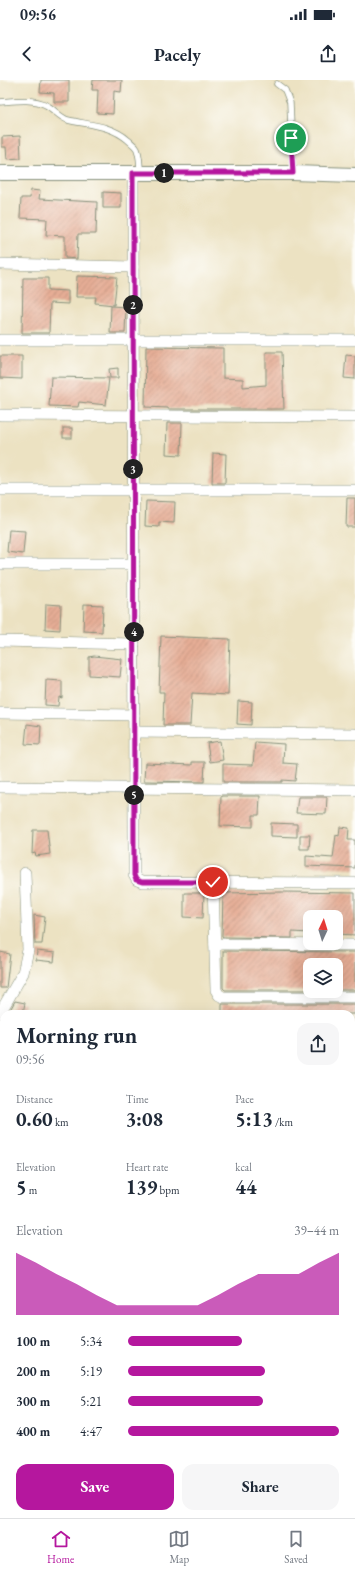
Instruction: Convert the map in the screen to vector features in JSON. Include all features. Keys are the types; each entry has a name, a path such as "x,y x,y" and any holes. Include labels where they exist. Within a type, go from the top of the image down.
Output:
{"street":[{"path":"136,173 133,267 134,875 136,880 142,882 355,883"},
{"path":"0,174 293,173 355,175"},
{"path":"0,264 133,267"},
{"path":"0,340 355,340"},
{"path":"0,416 355,417"},
{"path":"0,490 355,490"},
{"path":"0,564 134,564"},
{"path":"0,640 134,644"},
{"path":"0,713 134,715"},
{"path":"134,732 355,734"},
{"path":"0,786 355,790"},
{"path":"2,1010 23,973 28,950 25,873"},
{"path":"213,882 216,990 219,995 223,997 355,997"},
{"path":"215,944 355,945"}],"lane":[{"path":"277,84 285,90 290,103 293,173"},
{"path":"0,102 37,102 46,105 54,110 59,116 67,120 97,124 112,130 127,139 136,147 139,155 136,173"}],"building":[{"path":"41,80 69,80 69,102 54,102 54,93 40,92"},
{"path":"93,80 122,80 121,92 114,91 113,114 97,113 98,90 92,90"},
{"path":"20,136 21,158 7,159 6,147 2,147 2,137"},
{"path":"31,190 40,191 39,199 97,202 96,234 78,234 77,259 65,258 65,236 46,235 47,219 20,218 21,198 30,198"},
{"path":"103,192 121,193 121,208 103,208"},
{"path":"77,276 117,277 114,305 95,303 96,297 76,297"},
{"path":"23,278 48,278 48,290 68,291 68,304 50,303 49,333 22,333"},
{"path":"111,306 126,307 125,333 110,333"},
{"path":"146,347 223,348 223,378 243,379 243,387 266,385 266,352 282,352 284,409 168,409 145,407"},
{"path":"346,355 355,356 355,379 344,378"},
{"path":"0,356 22,356 22,379 0,378"},
{"path":"118,368 118,378 110,378 109,369"},
{"path":"51,377 109,378 106,405 79,402 78,407 49,406"},
{"path":"167,423 182,423 181,455 166,454"},
{"path":"63,428 72,428 72,438 63,438"},
{"path":"213,453 226,454 225,483 212,483"},
{"path":"347,498 355,498 355,527 346,527"},
{"path":"146,501 175,502 174,523 159,522 159,527 145,526"},
{"path":"9,530 25,531 23,554 7,552"},
{"path":"46,604 61,605 60,630 45,629"},
{"path":"84,604 103,605 102,632 83,631"},
{"path":"161,636 230,639 228,695 192,693 190,725 163,725 164,692 159,692"},
{"path":"94,656 122,659 120,677 89,675 89,657"},
{"path":"46,680 62,681 62,698 59,697 58,706 45,705"},
{"path":"238,701 252,702 251,725 237,724"},
{"path":"27,724 41,726 40,745 25,744"},
{"path":"220,741 223,760 210,762 207,743"},
{"path":"255,742 284,744 283,763 297,764 295,781 223,782 223,764 253,765"},
{"path":"192,762 205,762 204,782 144,781 145,763 192,765"},
{"path":"221,796 260,796 259,815 253,815 253,827 220,826"},
{"path":"298,797 327,797 326,814 296,813"},
{"path":"271,823 297,824 297,837 271,836"},
{"path":"340,827 349,828 348,840 355,840 355,868 306,866 306,856 333,858 336,835 339,836"},
{"path":"33,830 47,830 50,854 36,856 35,853 32,854"},
{"path":"300,835 310,835 309,849 300,849"},
{"path":"184,893 204,893 203,918 184,917"},
{"path":"223,893 355,893 355,935 343,934 343,910 303,910 303,933 292,932 292,938 223,937"},
{"path":"34,915 45,917 42,944 35,944"},
{"path":"37,951 55,953 54,962 36,960"},
{"path":"223,951 355,952 355,990 343,990 343,958 303,958 303,990 225,990 223,988"},
{"path":"0,952 10,954 6,988 0,988"},
{"path":"15,1001 25,1003 24,1010 10,1010"},
{"path":"222,1004 355,1004 355,1010 222,1010"}],"route":[{"path":"213,882 142,882 136,880 134,875 133,173 293,173 291,138"}]}
